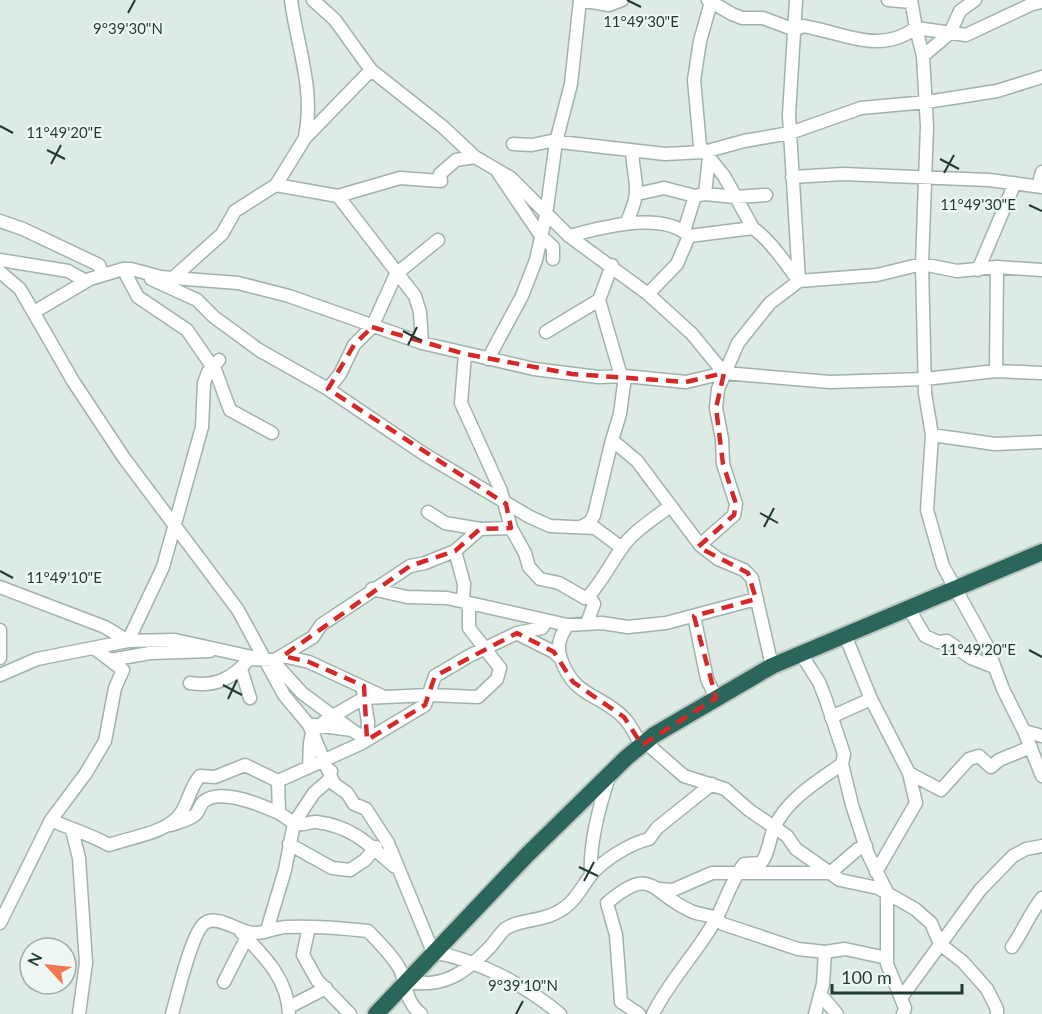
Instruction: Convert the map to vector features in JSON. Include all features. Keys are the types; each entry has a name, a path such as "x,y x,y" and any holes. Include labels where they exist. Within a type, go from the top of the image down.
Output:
{"highway":[{"path":"376,1014 433,952 610,773 644,744 716,698 772,666 1042,552"}],"street":[{"path":"291,0 309,100 309,120 305,138"},
{"path":"313,0 335,20 371,70 443,127 475,157 511,178 569,236 612,265 648,294 692,334 724,374"},
{"path":"488,359 522,296 541,236 556,142 571,84 580,0 609,5 622,0"},
{"path":"796,0 789,100 799,281"},
{"path":"888,0 911,1 923,56 927,102 922,264 925,379 932,435 927,510 943,566 986,644 1042,776"},
{"path":"923,56 950,33 960,11 975,0"},
{"path":"799,281 776,253 770,240 753,228 700,146 694,80 700,41 710,1 742,18 763,18 795,30 803,26 863,40 886,42 904,36 916,28 966,35 1032,4 1042,2"},
{"path":"174,277 222,234 235,211 276,185 305,138 371,70"},
{"path":"513,144 556,142 665,154 707,155 790,133 861,108 927,102 997,91 1042,76"},
{"path":"626,224 639,185 633,169 632,150"},
{"path":"648,294 677,264 700,195 707,155"},
{"path":"276,185 338,196 400,178 441,181 440,174 456,160 475,157"},
{"path":"495,167 541,236 553,247 553,259"},
{"path":"792,177 843,174 1040,186 1042,172"},
{"path":"978,270 1015,183"},
{"path":"637,194 664,188 700,195 735,197 766,195"},
{"path":"338,196 374,240 418,304 422,344"},
{"path":"0,221 23,229 99,265 103,274"},
{"path":"569,236 626,224 680,228 686,234"},
{"path":"686,234 753,228"},
{"path":"328,389 340,374 354,345 372,327 396,274 438,240"},
{"path":"0,260 68,271 86,281"},
{"path":"700,545 734,514 736,504 723,464 722,439 716,408 718,389 738,343 770,303 799,281 877,274 922,264 957,271 997,267 1042,270"},
{"path":"582,527 590,522 594,515 620,414 623,376 599,300 612,265"},
{"path":"996,371 997,267"},
{"path":"127,269 138,297 187,330 216,364 230,410 272,433"},
{"path":"127,269 197,300 214,318 259,350 328,389 424,454 506,504 550,526 595,528 622,548"},
{"path":"34,312 86,281 103,274 127,269 161,277 238,283 289,296 422,344 488,359 598,378 623,376 686,382 724,374 830,382 925,379 996,371 1042,373"},
{"path":"0,272 20,289 73,381 124,458 273,659 302,693 352,730 363,743"},
{"path":"546,332 599,300"},
{"path":"465,354 461,404 506,504 511,528 525,553 529,567 540,579 559,584 585,598 589,596 606,576 622,548 642,527 670,506"},
{"path":"128,641 163,567 202,427 204,383 216,364"},
{"path":"932,435 994,444 1042,442"},
{"path":"612,440 637,461 700,545 718,559 748,573 754,583 772,666"},
{"path":"429,512 445,523 480,529 511,528"},
{"path":"190,683 213,685 241,669 249,659 273,659 313,637 321,625 372,589 410,566 425,563 455,550 480,529"},
{"path":"0,675 37,659 128,641 175,640 242,654 309,662 363,692 382,696 478,696 501,673 500,668 469,628 469,607 463,601 464,584 455,550"},
{"path":"0,587 105,627 128,641"},
{"path":"372,589 407,597 463,601 568,625 587,623 645,626 694,616 756,599"},
{"path":"587,623 594,604 589,596"},
{"path":"909,609 925,636 938,642 947,641 971,658 994,667"},
{"path":"694,616 708,679 716,698"},
{"path":"171,825 185,807 190,789 200,776 215,777 245,765 278,781 297,775 309,766 327,767 425,705 435,676 517,633 542,628 546,621"},
{"path":"561,659 559,642 568,625"},
{"path":"0,630 0,658"},
{"path":"517,633 555,652 573,682 624,717 644,744 684,776 725,789 749,810 774,826 796,849 840,880 887,892 915,909 931,923 940,944 963,962 987,989 998,1009 997,1014"},
{"path":"846,635 871,699 909,773 916,803"},
{"path":"0,923 51,820 86,773 105,741 115,688 123,670 94,648"},
{"path":"110,660 150,653 211,651 242,654"},
{"path":"801,654 819,682 844,754 842,764 852,805 876,872 887,892 886,958 905,1008 903,1014"},
{"path":"273,659 284,695 313,728 334,784 347,793 354,804 366,809 388,843 433,952 459,957 525,989 560,1014"},
{"path":"241,669 250,698"},
{"path":"309,766 308,742 313,728 333,716 363,692"},
{"path":"363,692 364,711 368,722 363,743"},
{"path":"831,717 871,699"},
{"path":"313,728 352,730"},
{"path":"1024,731 1042,736"},
{"path":"909,773 941,790 952,781 969,759 978,756 991,767 999,760 1031,747"},
{"path":"653,1014 661,998 717,918 744,864 761,863 764,860 774,826 807,789 842,764"},
{"path":"267,930 294,822 314,793 329,780 327,767"},
{"path":"591,875 590,858 610,773"},
{"path":"278,781 279,813"},
{"path":"404,984 426,985 447,982 472,964 505,930 517,923 534,922 552,915 568,905 591,875 613,855 622,853 639,842 649,839 657,828 712,784"},
{"path":"876,872 916,803 936,788"},
{"path":"51,820 72,830 90,834 109,845 189,819 196,814 203,802 217,795 253,801 303,826 315,822 344,830 376,848 400,871"},
{"path":"72,830 79,858 86,963 79,1014"},
{"path":"289,844 332,868 350,870 365,860 376,848"},
{"path":"639,1014 621,1002 616,935 607,903 628,886 638,883 673,890 712,873 739,871 830,873 858,849 866,846"},
{"path":"901,998 980,890 1013,856 1026,849 1042,846"},
{"path":"659,889 693,912 717,918 723,924 775,943 825,952 845,950 886,958"},
{"path":"1012,947 1032,910 1042,898"},
{"path":"172,1014 184,970 200,928 206,922 216,920 246,934 309,927 368,931 401,971 413,1008 421,1014"},
{"path":"309,927 303,955 317,980 350,1014"},
{"path":"224,982 246,934"},
{"path":"246,934 278,975 288,1000 289,1011 326,988"},
{"path":"815,1014 825,952"},
{"path":"820,994 837,1014"}],"highlighted area":[{"path":"372,327 465,354 572,374 686,382 724,373 716,408 723,464 736,504 734,515 698,547 748,573 756,599 694,616 716,698 642,745 624,717 573,682 554,652 517,633 435,676 425,705 367,740 364,686 309,662 283,656 410,566 455,551 480,529 511,528 506,504 328,389 354,345"}]}
